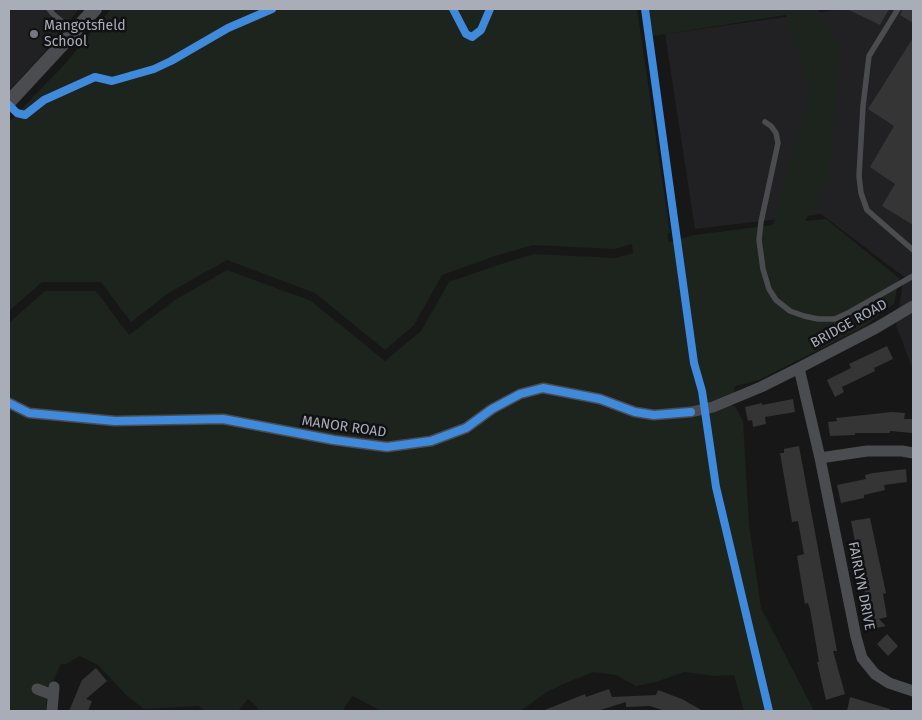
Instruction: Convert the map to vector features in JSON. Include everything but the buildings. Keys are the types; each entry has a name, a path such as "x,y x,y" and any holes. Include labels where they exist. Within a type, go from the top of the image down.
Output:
{"street":[{"path":"9,102 95,9"},
{"name":"BRIDGE ROAD","path":"691,412 713,407 761,387 876,328 913,306"},
{"name":"FAIRLYN DRIVE","path":"799,368 862,658 875,674 889,683 913,690"},
{"name":"MANOR ROAD","path":"9,403 29,413 115,421 223,419 334,440 387,447 430,441 466,428 492,409 513,398 542,388 600,399 635,412 654,415 691,412"},
{"path":"820,458 867,451 902,451 913,453"},
{"path":"37,689 54,691 52,711"}],"lane":[{"path":"49,9 74,32"},
{"path":"898,9 869,56 863,106 859,176 860,193 867,210 913,250"},
{"path":"765,122 772,126 778,143 759,240 763,269 769,289 776,300 790,311 804,316 818,319 835,318 850,312 913,276"}],"shaded area":[{"name":"Mangotsfield School","path":"9,9 79,9 9,91"},
{"path":"111,9 637,9 670,233 667,234 669,242 694,235 773,225 811,89 786,15 653,36 647,9 818,9 840,49 829,179 805,221 826,219 899,278 894,304 865,326 759,380 735,386 732,406 735,406 743,421 749,525 761,608 814,711 744,711 734,675 716,676 684,672 656,682 636,686 616,675 594,672 547,692 520,711 381,711 353,696 345,706 344,711 258,711 257,707 248,699 238,711 205,711 198,706 144,709 126,695 98,665 80,656 66,664 61,664 51,685 44,687 34,685 34,694 46,698 47,711 9,711 9,323 45,291 96,291 129,335 175,300 227,270 311,301 385,361 421,331 449,282 534,254 616,258 633,253 632,244 615,249 533,245 442,275 414,325 385,350 315,293 227,260 170,292 131,322 101,282 42,282 9,311 9,122 64,65"},
{"path":"842,9 913,9 913,370 896,325 904,277 821,214 695,229 665,34"}],"cycle path":[{"path":"9,105 17,113 25,115 44,100 95,77 112,81 154,69 228,28 272,9"},
{"path":"453,9 466,34 472,37 481,30 490,9"},
{"path":"645,9 694,363 702,391 716,487 769,711"},
{"path":"9,403 29,413 115,421 223,419 334,440 387,447 431,441 466,428 492,409 520,394 543,388 600,399 635,412 654,415 691,412"}],"place":[{"name":"Mangotsfield School","path":"34,34"}]}
